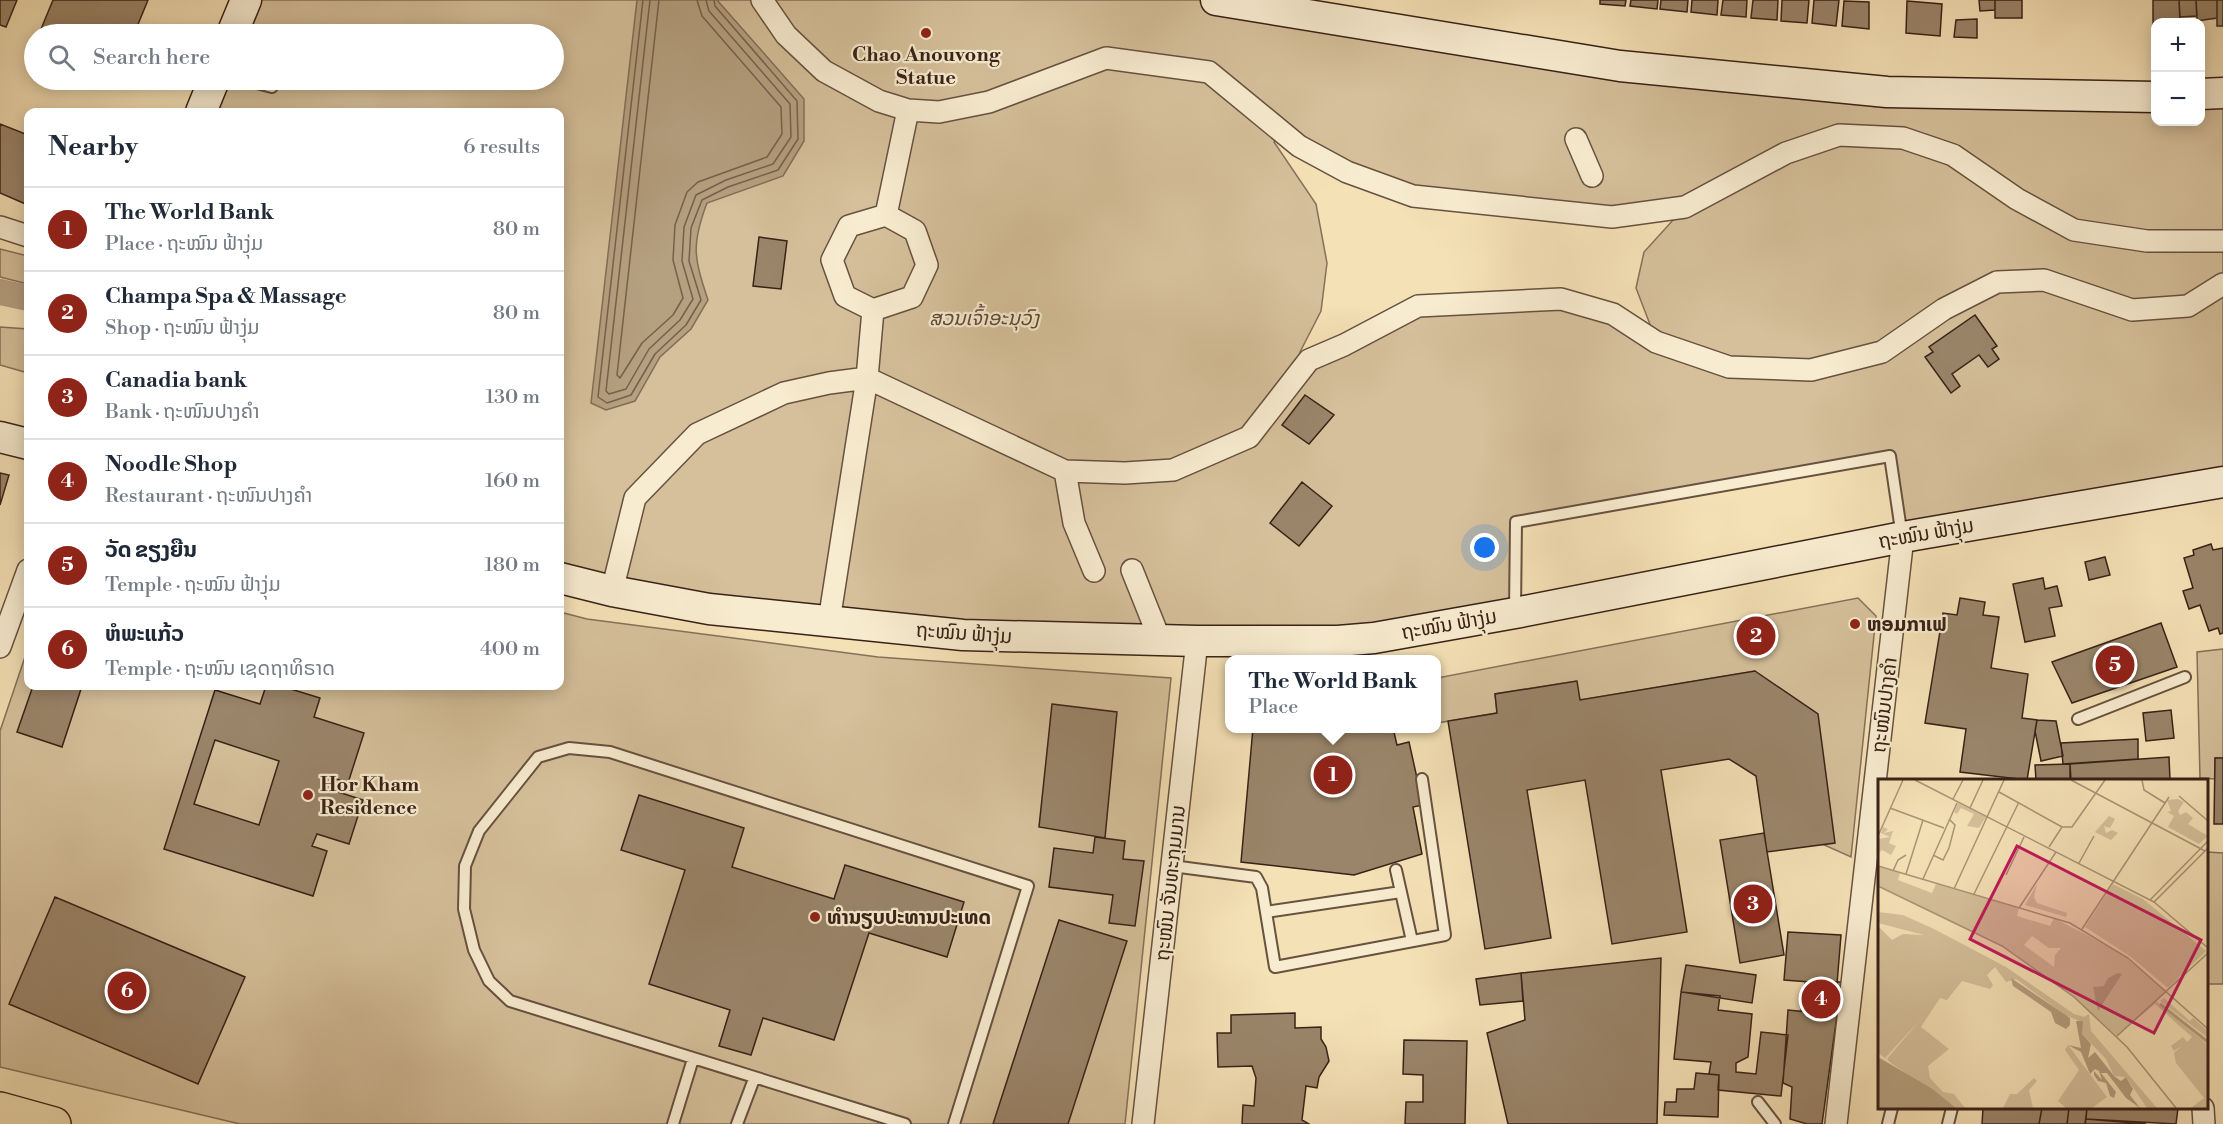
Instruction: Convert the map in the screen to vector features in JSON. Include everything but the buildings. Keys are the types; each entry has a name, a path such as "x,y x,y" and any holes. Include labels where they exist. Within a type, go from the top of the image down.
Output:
{"main road":[{"path":"0,1109 54,1124"}],"street":[{"path":"236,24 246,0"},
{"path":"762,0 786,35 825,71 857,91 908,110 939,112 988,102 1106,58 1209,72 1299,146 1356,176 1413,196 1612,217 1685,207 1786,153 1839,135 1903,138 1953,155 2016,199 2074,230 2147,241 2223,241"},
{"path":"1216,0 1620,66 1887,92 2151,97"},
{"path":"203,108 210,90"},
{"path":"2205,94 2223,93"},
{"path":"886,215 908,110"},
{"path":"1576,139 1592,176"},
{"path":"886,215 915,231 927,265 912,297 873,310 845,296 832,260 849,226 886,215"},
{"path":"0,227 24,235"},
{"path":"612,591 635,498 697,434 784,393 867,378 1065,471 1125,473 1173,470 1249,437 1309,360 1344,345 1418,306 1562,299 1613,314 1656,342 1729,368 1811,370 1882,352 1944,309 1997,282 2044,280 2132,310 2188,306 2223,284"},
{"path":"829,621 867,378 873,310"},
{"path":"0,437 24,443"},
{"path":"1065,471 1074,523 1094,571"},
{"name":"ຖະໝົນ ຟ້າງຸ່ມ","path":"564,579 612,591 709,609 963,635 1197,641 1365,638 1515,613 1902,537 2223,482"},
{"name":"ຖະໜົນປາງຄໍາ","path":"1836,1124 1902,537"},
{"path":"1132,570 1161,640"},
{"path":"0,647 24,581"},
{"name":"ຖະໜົນ ຈັນທະກຸມມານ","path":"1143,1124 1197,641"},
{"path":"2203,1109 2204,1124"}],"lane":[{"path":"1515,613 1516,522 1890,456 1902,537"},
{"path":"2078,719 2185,677"},
{"path":"905,1124 754,1079 510,1001 489,981 474,950 465,909 465,867 479,831 538,757 569,748 610,752 1028,885 954,1124"},
{"path":"1172,866 1256,877 1262,888 1275,967 1445,935 1422,779"},
{"path":"1396,870 1413,941"},
{"path":"1266,912 1401,892"},
{"path":"673,1124 693,1059"},
{"path":"737,1124 754,1079"},
{"path":"1758,1102 1775,1124"},
{"path":"1888,1124 1892,1109"},
{"path":"1948,1124 1952,1109"}],"green space":[{"name":"ສວນເຈົ້າອະນຸວົງ","path":"246,0 1216,0 1620,66 2151,97 2151,126 2205,126 2205,94 2223,93 2223,482 1903,537 1890,456 1516,521 1515,613 1374,638 963,635 564,579 564,108 203,108 210,90 564,90 564,24 236,24","holes":["1282,131 1413,196 1612,217 1684,208 1644,252 1636,288 1656,340 1561,299 1418,306 1309,360 1300,352 1321,311 1327,263 1316,204 1274,142"]},
{"path":"0,249 24,255 24,283 0,277"},
{"path":"0,327 24,329 24,372 0,365"},
{"path":"1858,598 1876,616 1851,857 1822,844 1755,671 1580,700 1576,681 1495,694 1497,713 1441,722 1441,677"},
{"path":"564,613 587,619 878,657 1171,678 1125,1124 240,1124 0,1067 0,731 24,660 24,690 564,690"},
{"path":"2223,649 2223,758 2215,758 2215,779 2200,778 2197,652"},
{"path":"2208,852 2223,853 2223,984 2208,984"}],"water":[{"path":"637,0 717,0 804,99 804,141 783,176 707,203 698,230 696,252 708,300 691,329 660,357 635,401 606,410 591,403"}],"waterway":[{"path":"0,292 24,297"}],"place":[{"name":"Chao Anouvong Statue","path":"926,33"},
{"name":"ຫອມກາເຟ","path":"1855,624"},
{"name":"Champa Spa & Massage","path":"1756,636"},
{"name":"ວັດ ຂຽງຍືນ","path":"2115,665"},
{"name":"The World Bank","path":"1333,775"},
{"name":"Hor Kham Residence","path":"308,795"},
{"name":"Canadia bank","path":"1753,904"},
{"name":"ທຳນຽບປະທານປະເທດ","path":"815,917"},
{"name":"ຫໍພະແກ້ວ","path":"127,991"},
{"name":"Noodle Shop","path":"1821,999"}]}
